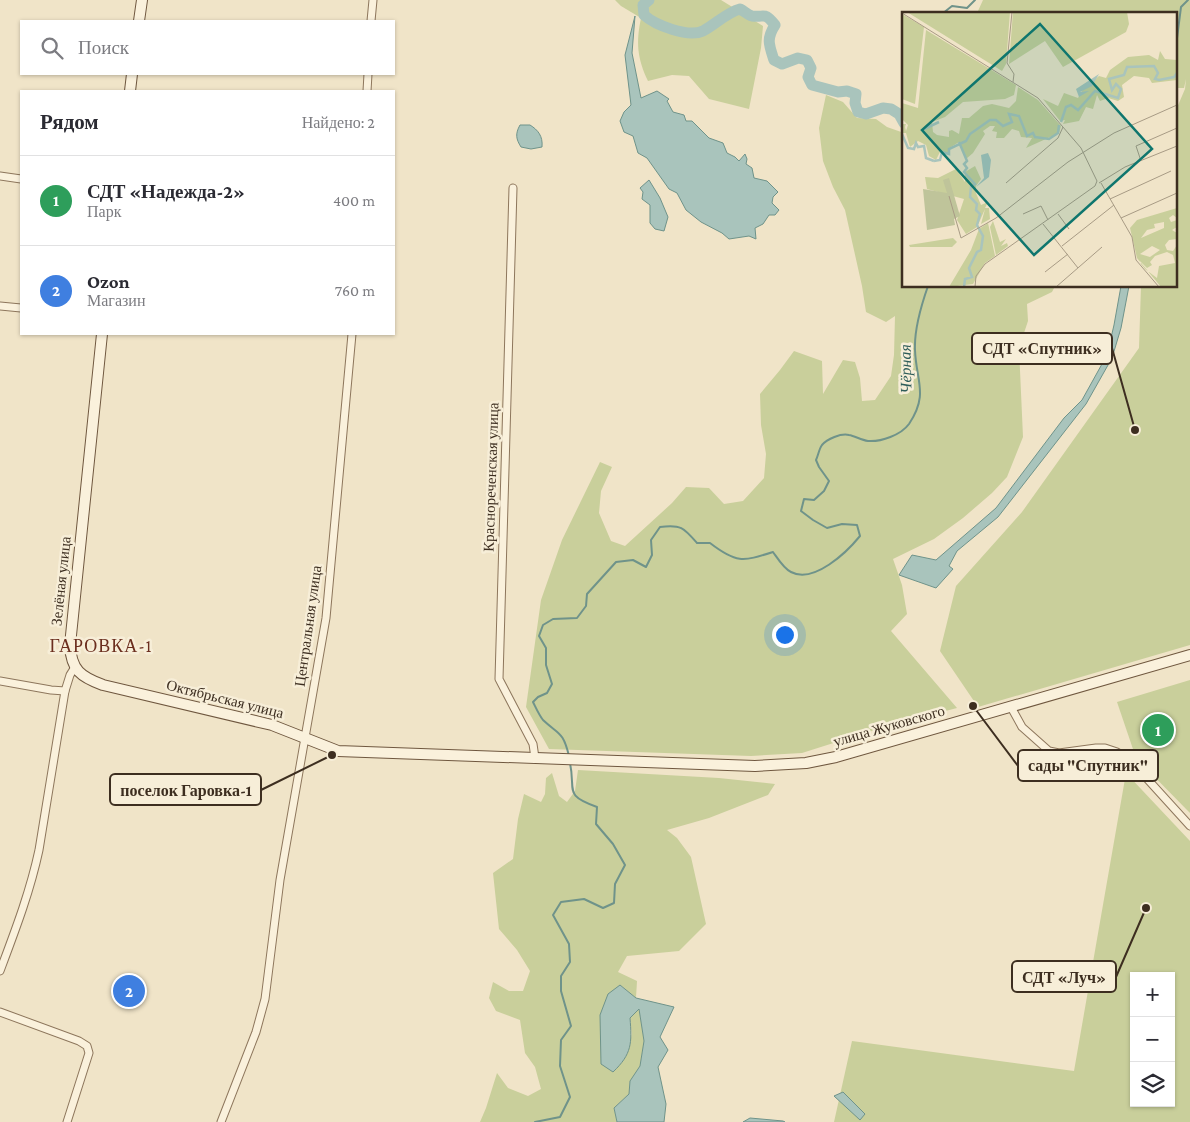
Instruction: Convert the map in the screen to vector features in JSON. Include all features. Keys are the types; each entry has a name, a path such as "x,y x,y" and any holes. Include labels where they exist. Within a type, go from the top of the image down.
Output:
{"main road":[{"path":"139,20 142,0"},
{"path":"130,90 132,75"},
{"name":"Зелёная улица","path":"75,667 71,659 70,646 102,335"},
{"name":"улица Жуковского","path":"549,758 755,766 806,764 1190,655"},
{"name":"Октябрьская улица","path":"75,667 90,680 272,725 289,730 338,751 549,758"}],"street":[{"path":"371,20 373,0"},
{"path":"367,90 368,75"},
{"path":"0,176 20,179"},
{"name":"Краснореченская улица","path":"513,188 499,679 532,744 535,758"},
{"path":"0,306 20,308"},
{"name":"Центральная улица","path":"220,1122 256,1032 265,999 280,880 326,618 352,335"},
{"path":"0,971 34,875 40,850 64,691 75,667"},
{"path":"0,681 64,691"},
{"path":"1011,707 1022,728 1049,751 1059,753 1105,748 1117,752 1130,760 1190,826"},
{"path":"0,1012 78,1041 89,1050 67,1122"}],"green space":[{"path":"615,0 721,0 763,26 761,48 749,109 709,99 689,76 672,75 648,81 639,50 638,35 641,18 621,6"},
{"path":"983,0 1190,0 1190,645 978,707 940,651 956,586 1022,512 1139,348 1141,288 1178,288 1178,105 1185,89 1186,79 1184,88 1178,88 1178,12 972,12 978,11"},
{"path":"826,95 843,102 857,118 876,119 887,127 902,132 902,288 1054,288 1052,292 1027,304 1028,321 1019,348 1023,437 1007,477 963,518 934,539 893,559 902,585 907,614 891,631 957,708 884,727 802,753 751,756 549,749 526,707 541,600 562,540 600,462 612,467 601,491 599,513 611,541 625,546 672,503 686,487 709,488 724,504 743,501 764,478 766,454 761,425 760,394 794,351 822,361 823,394 843,360 855,362 860,378 862,401 875,400 891,376 894,355 895,316 886,322 866,312 845,210 833,187 823,161 819,128"},
{"path":"1190,680 1190,813 1136,758 1117,702"},
{"path":"578,770 719,778 775,784 768,795 709,818 667,830 677,838 691,857 706,924 679,951 627,956 618,972 637,981 636,998 620,985 632,1038 630,1018 639,1008 644,1041 640,1066 630,1081 629,1094 614,1108 617,1122 480,1122 497,1073 508,1088 528,1096 541,1089 535,1067 525,1053 520,1020 496,1011 489,998 493,982 509,991 523,991 530,971 517,950 499,929 493,873 513,859 518,819 524,794 541,802 545,794 546,778 552,773 559,796 567,802 575,791"},
{"path":"1126,773 1190,841 1190,1122 834,1122 852,1041 1074,1071"}],"water":[{"path":"635,16 632,53 641,98 657,91 669,99 667,101 673,112 684,115 686,121 692,121 709,138 723,143 727,153 739,161 745,154 746,164 752,168 754,178 767,181 778,192 773,197 772,203 779,210 775,215 769,215 763,224 755,228 756,239 749,236 729,239 701,222 686,210 677,193 669,189 647,158 638,153 633,136 624,132 620,121 624,112 631,105 625,55"},
{"path":"520,125 530,125 535,129 541,137 542,147 531,149 521,147 517,136"},
{"path":"649,180 660,198 668,217 664,231 655,229 650,223 650,205 642,199 643,192 640,188"},
{"path":"1121,288 1129,288 1121,328 1112,358 1086,404 998,517 957,551 949,566 953,569 936,588 899,575 912,555 936,560 996,508 1064,418 1082,400 1107,355"},
{"path":"620,985 636,998 674,1007 660,1037 668,1050 658,1067 666,1104 664,1122 617,1122 614,1108 629,1094 630,1081 640,1066 644,1041 639,1009 630,1018 631,1041 624,1059 613,1072 601,1064 600,1015 608,994"},
{"path":"843,1092 865,1114 860,1120 834,1096"},
{"path":"750,1118 783,1121 785,1122 743,1122"}],"waterway":[{"path":"649,0 643,5 644,15 664,26 681,32 697,33 703,31 730,13 740,9 752,16 764,16 775,25 770,34 769,42 774,60 782,64 798,58 807,60 811,68 808,77 812,85 838,92 847,91 856,94 855,103 858,112 866,114 883,108 891,109 899,114 902,119"},
{"name":"Чёрная","path":"944,12 952,6 967,8 975,0"},
{"path":"1178,30 1181,7 1188,0"},
{"name":"Чёрная","path":"569,756 565,742 557,731 543,720 533,702 538,697 547,693 552,684 546,665 546,648 539,636 543,625 553,619 577,618 586,606 587,594 616,562 633,560 646,567 652,555 651,540 660,527 673,526 682,528 697,543 710,543 726,554 740,559 754,558 773,552 786,569 800,575 820,570 839,558 860,536 857,525 842,524 827,528 801,511 804,499 814,500 824,491 829,481 816,460 822,445 834,437 846,435 868,441 879,440 896,434 909,424 919,404 920,387 915,342 918,318 927,288"},
{"name":"Чёрная","path":"535,1122 560,1117 570,1097 560,1066 561,1040 571,1026 561,991 561,976 570,962 569,944 553,915 561,902 584,899 603,908 614,903 615,884 625,865 613,844 596,824 597,807 586,803 575,795 572,786 570,763"}],"place":[{"name":"СДТ «Спутник»","path":"1135,430"},
{"name":"сады \"Спутник\"","path":"973,706"},
{"name":"СДТ «Надежда-2»","path":"1158,730"},
{"name":"поселок Гаровка-1","path":"332,755"},
{"name":"СДТ «Луч»","path":"1146,908"},
{"name":"Ozon","path":"129,991"}],"district":[{"name":"ГАРОВКА-1","path":"101,646"}]}
